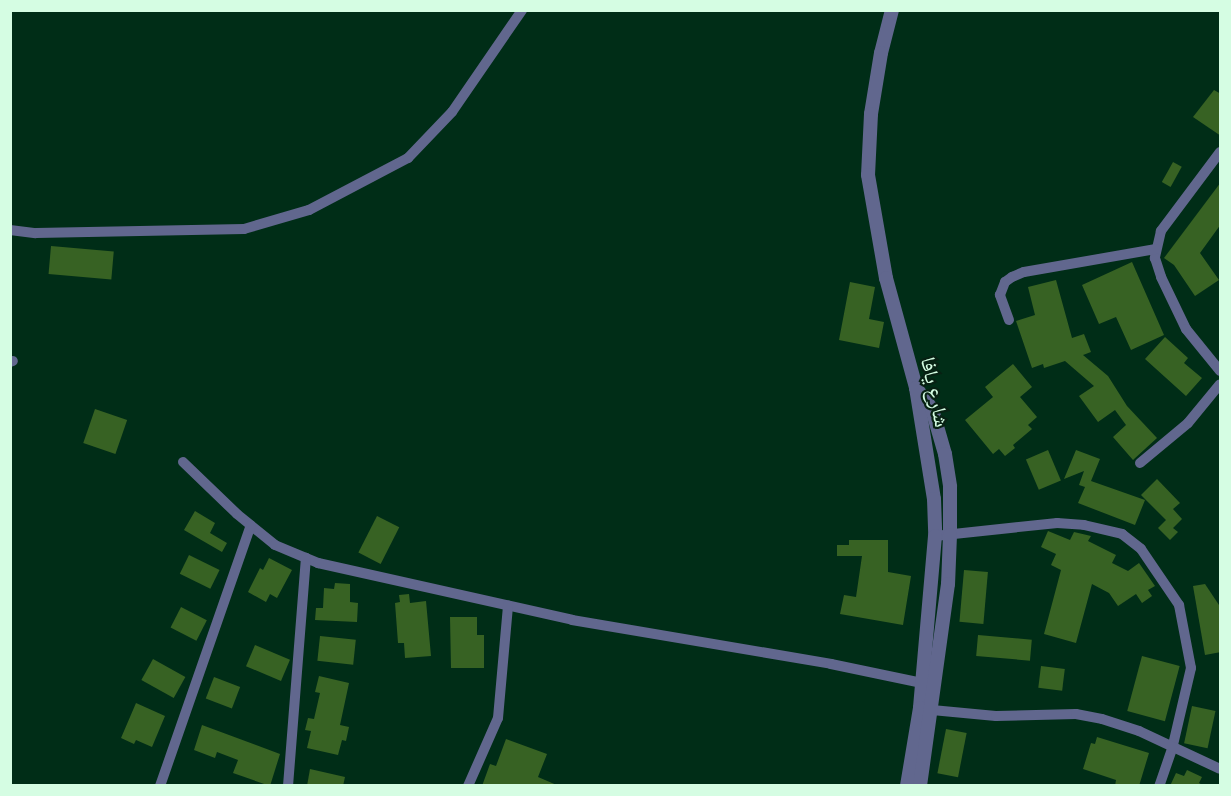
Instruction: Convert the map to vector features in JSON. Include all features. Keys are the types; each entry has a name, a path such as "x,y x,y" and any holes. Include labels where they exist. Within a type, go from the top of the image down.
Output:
{"street":[{"path":"10,230 36,233 244,229 309,210 408,158 452,112 522,10"},
{"name":"شارع يافا","path":"892,10 881,53 871,114 868,175 886,278 916,388 934,500 935,536 922,683 907,786"},
{"path":"1221,152 1161,231 1155,258 1161,277 1186,329 1221,371"},
{"path":"1009,320 1000,295 1005,282 1012,277 1024,272 1156,249"},
{"path":"1140,463 1188,423 1221,384"},
{"path":"916,388 932,409 945,454 950,487 948,584 920,786"},
{"path":"183,462 250,525 275,545 306,558 572,620 831,664 922,683"},
{"path":"935,536 1057,523 1075,524 1122,534 1141,549 1179,605 1191,668 1172,749 1159,786"},
{"path":"160,786 250,525"},
{"path":"288,786 306,558"},
{"path":"468,786 498,718 508,605"},
{"path":"932,710 996,716 1076,714 1139,731 1172,749 1221,769"}],"building":[{"path":"1214,90 1221,94 1221,136 1193,117"},
{"path":"1173,162 1182,167 1171,187 1162,182"},
{"path":"1221,182 1221,224 1200,253 1219,280 1195,296 1174,265 1164,258"},
{"path":"51,246 114,251 111,279 49,274"},
{"path":"1132,262 1164,335 1131,350 1116,317 1099,324 1082,285"},
{"path":"1056,280 1072,338 1084,334 1091,352 1083,355 1108,376 1127,406 1157,438 1133,460 1113,437 1126,425 1115,410 1098,422 1079,396 1094,386 1065,361 1044,368 1043,364 1032,368 1016,321 1035,315 1028,287"},
{"path":"850,282 875,287 869,319 884,322 879,348 839,340"},
{"path":"1165,337 1188,358 1184,363 1202,378 1186,396 1145,359"},
{"path":"1013,364 1032,387 1020,397 1037,417 1028,425 1032,429 1013,445 1015,448 1005,456 999,449 993,454 965,420 993,397 985,387"},
{"path":"95,409 127,420 115,454 83,443"},
{"path":"1048,450 1061,480 1039,490 1026,459"},
{"path":"1076,450 1100,459 1091,481 1145,500 1135,525 1078,503 1085,487 1079,485 1084,471 1064,479"},
{"path":"1157,479 1180,503 1173,509 1182,519 1173,528 1178,532 1170,540 1158,528 1166,520 1141,495"},
{"path":"195,511 215,523 210,533 227,543 222,552 184,530"},
{"path":"377,516 399,527 381,564 358,553"},
{"path":"1048,531 1070,540 1074,532 1091,536 1088,541 1116,555 1112,563 1128,571 1139,563 1155,586 1148,590 1152,596 1142,603 1136,594 1118,606 1109,593 1092,584 1076,643 1044,634 1061,570 1051,565 1056,554 1041,547"},
{"path":"849,540 888,540 888,572 911,576 903,625 840,614 844,595 856,597 862,556 837,556 837,545 849,545"},
{"path":"189,555 220,570 210,589 180,574"},
{"path":"269,558 292,570 277,598 270,594 266,602 248,592 260,568 263,570"},
{"path":"964,570 988,572 983,624 959,622"},
{"path":"335,583 350,584 350,602 358,603 357,622 315,620 316,608 323,608 324,588 334,589"},
{"path":"1205,584 1221,608 1221,652 1205,655 1193,586"},
{"path":"409,594 410,603 426,601 431,656 405,658 404,643 398,643 395,603 400,602 399,595"},
{"path":"181,607 207,620 196,641 171,627"},
{"path":"450,617 477,617 477,635 484,635 484,668 451,668"},
{"path":"978,635 1032,640 1030,661 976,656"},
{"path":"320,636 356,640 353,665 317,661"},
{"path":"255,645 290,660 281,681 246,666"},
{"path":"1142,656 1180,666 1165,721 1127,711"},
{"path":"153,659 185,677 174,698 141,680"},
{"path":"1041,666 1065,669 1062,691 1038,688"},
{"path":"319,676 349,683 340,725 349,727 346,741 342,740 338,755 307,748 311,731 305,730 308,718 314,719 320,693 315,692"},
{"path":"214,677 240,687 232,709 206,698"},
{"path":"136,703 165,716 152,747 136,740 134,744 121,738"},
{"path":"1192,706 1215,711 1208,748 1184,743"},
{"path":"202,725 280,754 270,786 233,773 238,760 217,752 215,758 194,750"},
{"path":"946,729 967,733 958,777 937,773"},
{"path":"1097,737 1149,753 1139,786 1115,786 1116,780 1083,769 1091,743 1095,744"},
{"path":"506,739 547,754 538,777 559,786 482,786 490,764 496,766"},
{"path":"310,769 345,777 343,786 307,786"},
{"path":"1187,770 1202,777 1199,783 1204,786 1170,786 1176,773 1184,776"}]}
